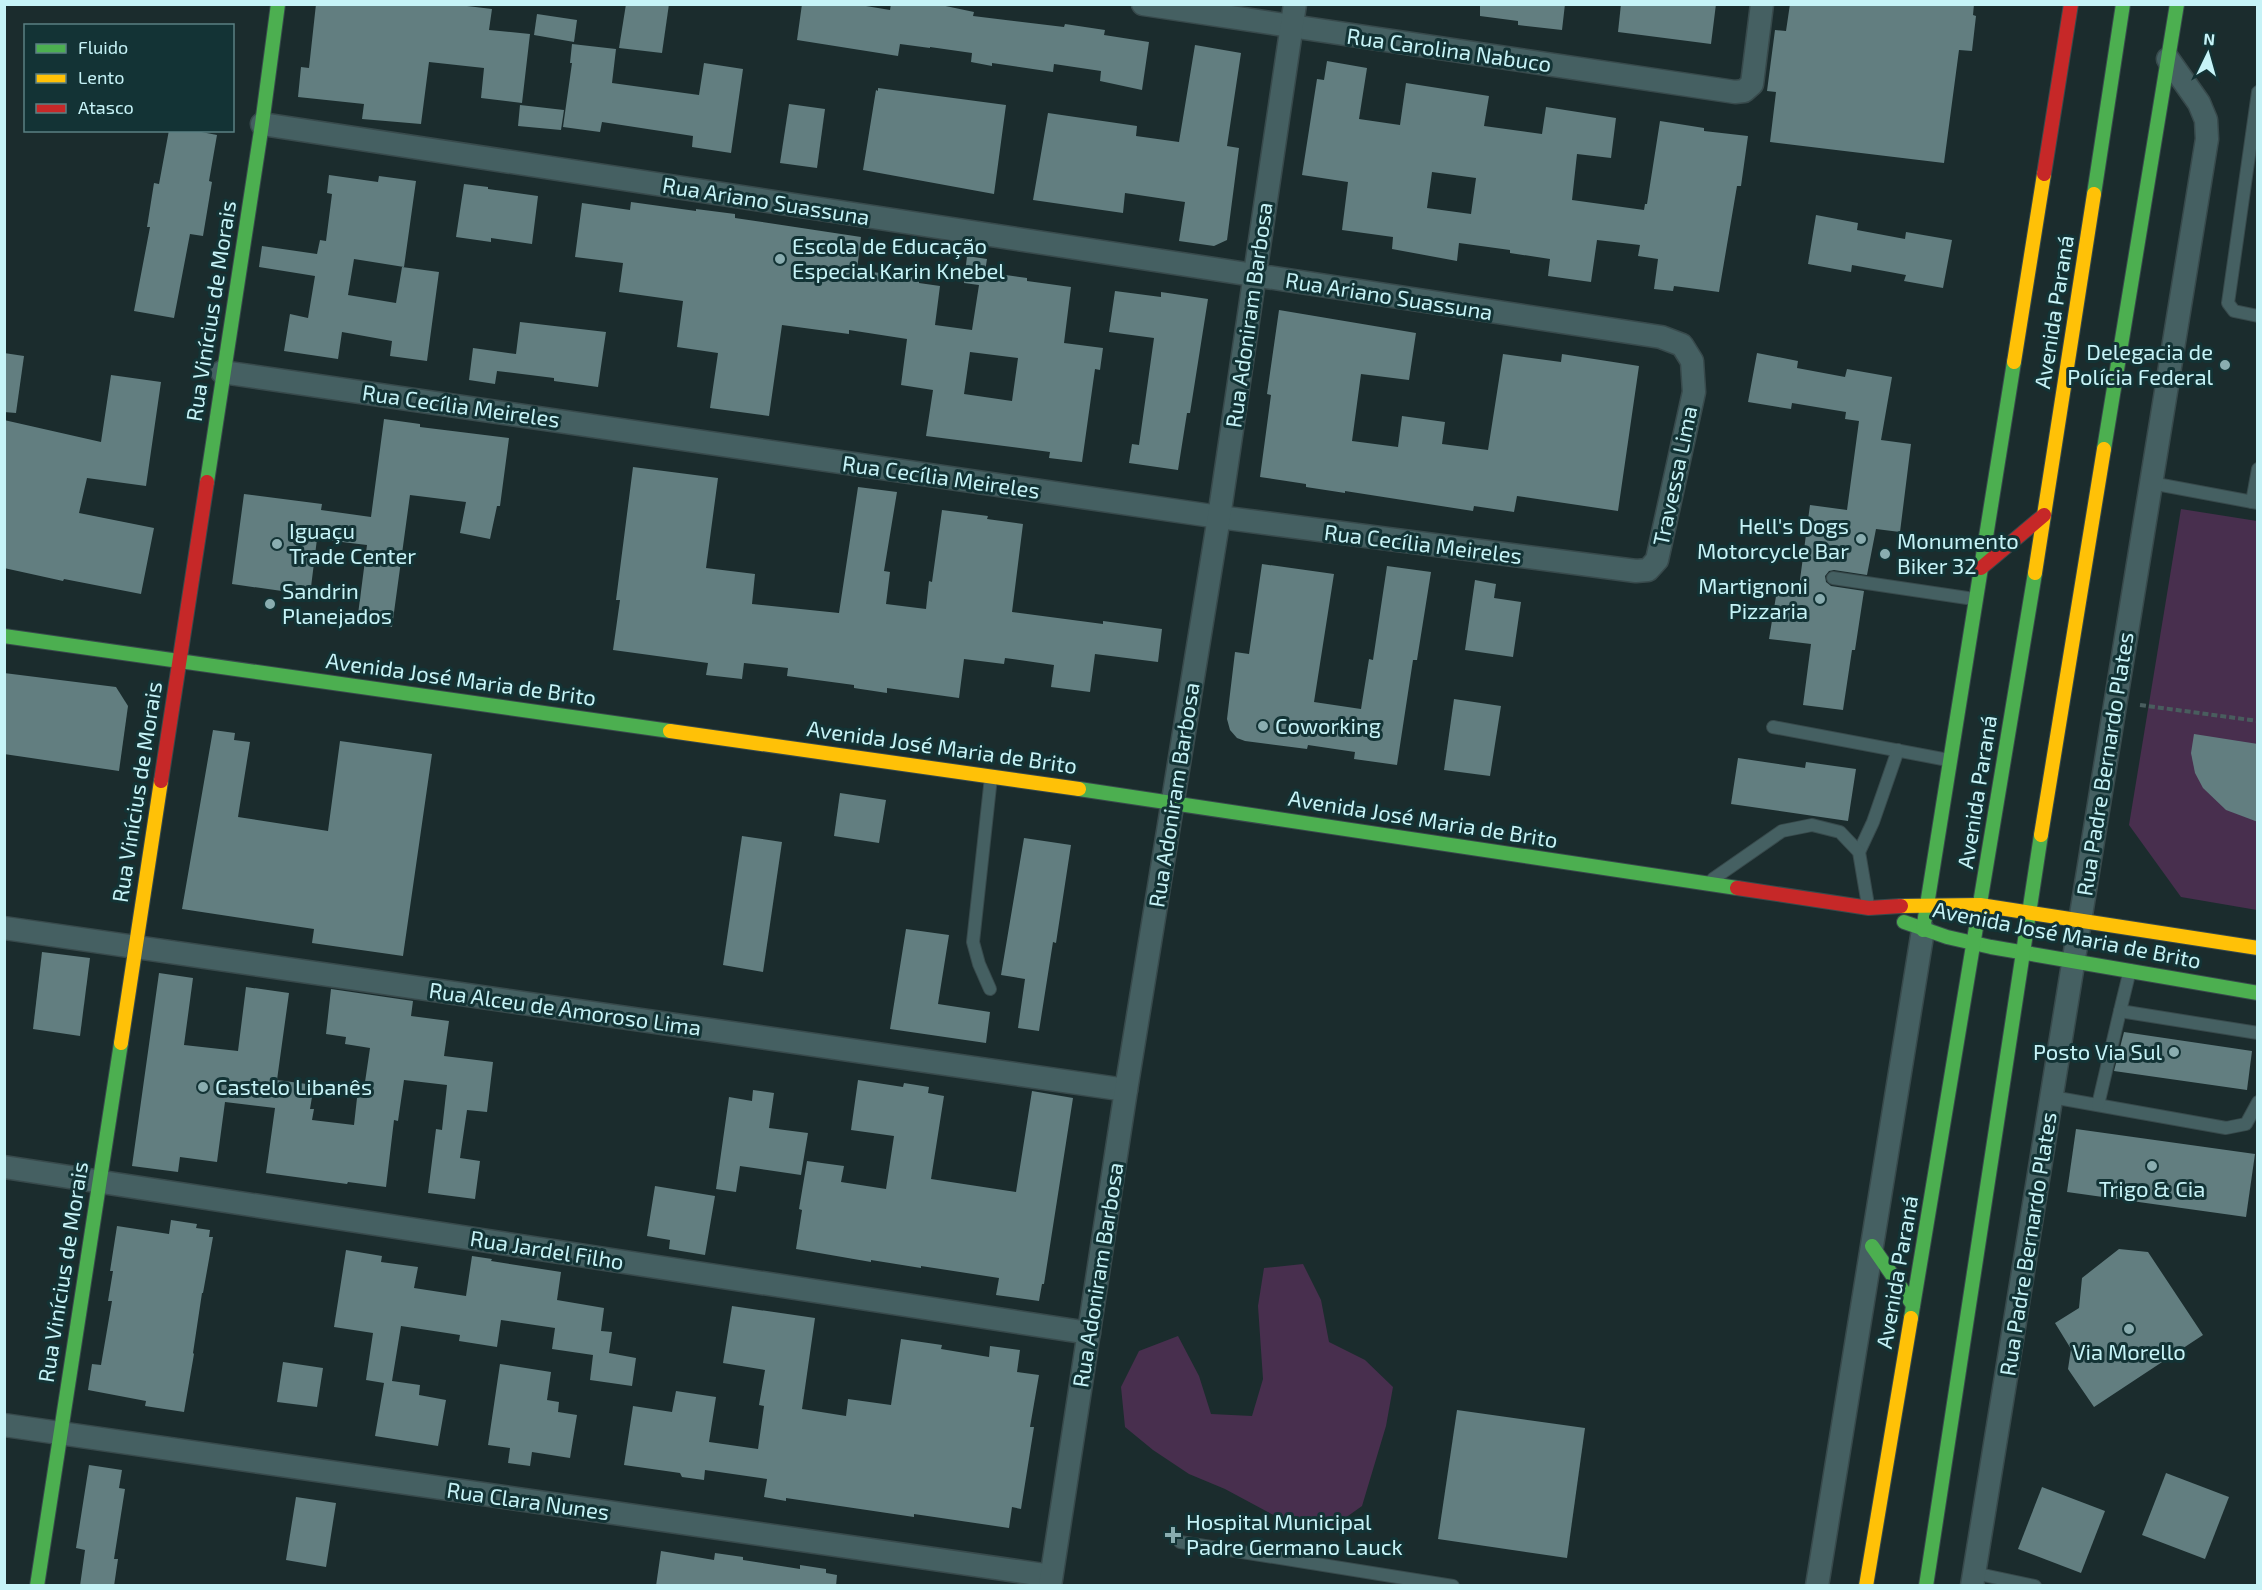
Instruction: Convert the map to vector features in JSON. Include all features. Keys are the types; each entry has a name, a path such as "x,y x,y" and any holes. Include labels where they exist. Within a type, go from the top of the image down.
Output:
{"main road":[{"name":"Rua Vinícius de Morais","path":"37,1586 222,372 262,124 278,4"},
{"name":"Avenida Paraná","path":"1923,930 2071,4"},
{"name":"Avenida Paraná","path":"1866,1586 2044,515 2122,4"},
{"path":"1926,1586 2028,913 2177,4"},
{"path":"1981,568 2044,515"},
{"name":"Avenida José Maria de Brito","path":"4,636 179,659 1173,802 1870,908 1927,904 1980,905 2258,948"},
{"name":"Avenida José Maria de Brito","path":"1870,908 1923,930 1974,943 2258,993"},
{"path":"1872,1245 1913,1305"}],"street":[{"name":"Rua Carolina Nabuco","path":"1143,4 1293,16 1735,92 1744,91 1752,84 1762,4"},
{"name":"Rua Adoniram Barbosa","path":"1050,1581 1126,1090 1219,517 1293,16"},
{"name":"Rua Padre Bernardo Plates","path":"1973,1579 2206,139 2206,120 2199,104 2168,59"},
{"name":"Rua Ariano Suassuna","path":"262,124 1661,337 1682,345 1692,361 1694,392"},
{"name":"Rua Cecília Meireles","path":"222,372 1219,517 1636,572 1648,570 1657,560"},
{"name":"Travessa Lima","path":"1657,560 1694,392"},
{"name":"Rua Alceu de Amoroso Lima","path":"4,928 1126,1090"},
{"path":"1817,1586 1923,930"},
{"name":"Rua Jardel Filho","path":"4,1167 1089,1333"},
{"name":"Rua Clara Nunes","path":"4,1425 1050,1581"}],"lane":[{"path":"2258,92 2228,303 2234,311 2258,316"},
{"path":"2151,483 2255,502 2258,469"},
{"path":"1833,578 1975,600"},
{"path":"1773,727 1949,760"},
{"path":"1859,852 1873,822 1898,750"},
{"path":"990,989 979,964 973,942 991,776"},
{"path":"1707,883 1782,831 1812,825 1840,832 1859,852 1870,908"},
{"path":"2098,1105 2130,969"},
{"path":"2120,1011 2258,1033"},
{"path":"2052,1097 2226,1128 2246,1124 2258,1102"},
{"path":"1180,1542 1453,1586"},
{"path":"1973,1579 2035,1586"}],"path":[{"path":"2140,705 2258,721"}],"shaded area":[{"path":"2181,509 2257,521 2257,910 2181,897 2129,825"},
{"path":"1303,1264 1321,1300 1329,1342 1365,1360 1393,1387 1386,1426 1362,1506 1331,1528 1292,1525 1225,1489 1189,1474 1153,1450 1125,1427 1121,1387 1139,1351 1178,1336 1199,1376 1211,1414 1252,1416 1263,1379 1258,1306 1264,1268"}],"building":[{"path":"316,4 468,4 467,6 492,9 489,30 530,34 522,103 481,98 484,68 429,62 421,124 362,119 364,104 298,97 301,67 309,68"},
{"path":"626,4 669,4 662,53 619,48"},
{"path":"802,4 854,4 890,10 891,4 936,4 974,12 973,16 1105,30 1104,35 1149,42 1142,90 1100,81 1101,71 1054,64 1053,72 971,62 972,53 930,47 900,44 898,56 797,40"},
{"path":"1480,4 1565,4 1562,30 1518,25 1518,21 1480,16"},
{"path":"1621,4 1716,4 1711,44 1618,32"},
{"path":"1790,4 1974,4 1973,15 1976,16 1972,51 1959,50 1944,163 1770,142 1776,92 1767,91 1775,30 1786,31"},
{"path":"537,14 577,20 574,42 534,35"},
{"path":"572,44 616,49 612,83 699,95 704,63 743,69 731,153 692,147 693,136 602,122 600,132 563,127 572,63 570,63"},
{"path":"1195,45 1241,53 1227,146 1239,148 1227,240 1214,246 1179,241 1185,202 1125,193 1123,213 1033,200 1048,113 1137,126 1136,136 1179,142"},
{"path":"1327,61 1367,68 1359,119 1400,125 1406,83 1489,96 1484,126 1542,134 1546,107 1616,118 1611,158 1577,154 1572,200 1644,210 1647,204 1660,121 1704,128 1704,131 1748,136 1741,186 1737,186 1719,292 1674,286 1673,291 1654,289 1658,259 1638,256 1640,245 1597,240 1591,282 1548,276 1550,259 1510,253 1510,250 1459,243 1457,261 1392,249 1393,237 1342,230 1348,182 1302,175 1317,79 1324,80","holes":["1432,172 1476,178 1471,214 1427,208"]},
{"path":"878,88 1006,105 994,194 863,170"},
{"path":"789,104 825,109 817,168 780,163"},
{"path":"520,105 564,110 561,130 518,126"},
{"path":"169,132 201,132 217,135 203,236 190,234 174,318 134,311 150,227 147,227 154,183 159,184"},
{"path":"329,175 378,182 379,176 416,181 404,267 354,259 348,295 396,303 402,267 439,272 427,361 390,356 392,341 342,332 338,359 284,351 290,314 308,318 315,276 259,267 262,246 317,254 320,240 326,241 332,194 327,193"},
{"path":"464,184 538,196 532,244 491,238 491,242 456,237"},
{"path":"631,202 696,211 696,209 735,214 735,218 861,237 857,270 919,278 919,283 940,286 935,325 972,330 979,285 964,283 967,256 987,259 985,272 1071,287 1064,343 1103,348 1100,370 1095,369 1082,462 1049,458 1050,452 926,436 933,390 901,385 907,339 849,330 849,334 782,325 769,416 710,408 718,353 677,347 683,301 619,292 623,263 575,257 582,203 630,210","holes":["970,352 1018,358 1012,401 964,394"]},
{"path":"1816,215 1858,223 1857,230 1905,239 1906,232 1952,240 1943,288 1904,281 1906,275 1852,265 1851,272 1808,264"},
{"path":"1115,291 1161,297 1161,292 1208,299 1190,413 1187,413 1178,470 1129,463 1132,444 1139,445 1154,338 1109,332"},
{"path":"1279,310 1416,333 1409,380 1361,374 1352,441 1398,447 1402,416 1445,422 1442,444 1488,450 1503,354 1561,362 1562,354 1639,366 1618,511 1517,496 1514,512 1474,506 1473,511 1306,487 1306,484 1260,477 1271,395 1267,394"},
{"path":"520,322 606,332 598,387 554,381 554,378 497,371 495,384 469,380 473,348 516,354"},
{"path":"4,353 24,356 16,413 4,412"},
{"path":"1757,353 1798,361 1797,368 1845,377 1847,369 1892,377 1881,440 1911,444 1900,532 1876,529 1867,575 1834,570 1829,571 1825,576 1826,582 1831,586 1864,591 1843,710 1803,705 1811,644 1769,639 1778,584 1799,587 1810,505 1847,510 1859,421 1845,419 1846,412 1792,403 1791,409 1748,402"},
{"path":"111,375 161,382 146,486 87,478 79,513 154,528 141,594 4,568 4,420 101,442"},
{"path":"384,419 420,424 420,427 509,438 500,506 497,506 490,539 460,533 466,502 410,495 392,627 357,622 367,545 317,539 310,595 232,584 244,494 322,504 321,510 371,517"},
{"path":"633,467 718,478 706,568 755,574 752,604 839,613 858,487 897,492 884,571 890,572 886,604 926,609 942,510 988,516 987,519 1023,524 1012,612 1162,629 1158,662 1095,654 1090,692 1051,687 1054,665 1005,658 1004,664 964,659 959,698 887,688 887,693 854,688 854,685 787,676 788,668 744,663 742,679 706,675 708,663 613,650 620,600 616,600"},
{"path":"1262,564 1334,574 1314,702 1361,709 1369,659 1373,660 1387,566 1431,572 1417,660 1413,660 1397,765 1354,759 1355,752 1308,745 1307,749 1245,741 1237,738 1230,730 1227,719 1235,652 1249,654"},
{"path":"1475,580 1496,584 1494,598 1521,602 1513,657 1465,650"},
{"path":"4,673 116,687 128,706 119,771 4,754"},
{"path":"1454,699 1501,706 1490,776 1444,770"},
{"path":"213,730 235,733 234,740 250,742 238,817 328,831 340,741 432,754 403,956 312,943 314,929 182,909"},
{"path":"2194,734 2258,744 2258,822 2226,810 2203,788 2195,773 2191,753"},
{"path":"1738,758 1805,768 1806,762 1856,769 1848,821 1731,804"},
{"path":"840,793 886,800 879,843 834,836"},
{"path":"742,836 782,842 763,972 723,965"},
{"path":"1024,838 1071,845 1056,943 1053,942 1039,1031 1018,1028 1025,979 1001,975"},
{"path":"906,929 949,935 938,1004 990,1012 986,1043 890,1029"},
{"path":"42,952 90,958 80,1036 33,1029"},
{"path":"159,973 193,978 184,1045 238,1051 246,987 289,993 277,1080 314,1085 310,1109 314,1109 312,1120 354,1125 358,1089 364,1089 370,1048 345,1044 346,1037 326,1034 331,989 413,1001 411,1016 449,1021 444,1056 493,1062 487,1112 467,1110 460,1158 480,1161 475,1199 428,1193 436,1129 442,1130 447,1085 404,1080 398,1121 394,1120 386,1187 266,1173 275,1108 225,1102 217,1162 180,1157 178,1172 132,1166"},
{"path":"2124,1032 2252,1051 2247,1090 2114,1071"},
{"path":"858,1080 903,1087 904,1083 929,1087 928,1093 944,1096 931,1179 1016,1192 1032,1091 1073,1098 1044,1284 1042,1284 1039,1301 996,1295 999,1278 921,1266 921,1268 871,1260 871,1262 796,1249 802,1210 799,1209 807,1161 844,1166 841,1182 886,1189 894,1136 851,1130"},
{"path":"753,1090 774,1093 769,1128 808,1133 801,1175 740,1166 736,1192 716,1189 729,1097 752,1101"},
{"path":"2076,1129 2255,1154 2246,1217 2067,1192"},
{"path":"655,1186 715,1196 705,1255 669,1249 670,1240 647,1236"},
{"path":"171,1220 197,1224 196,1228 210,1230 209,1237 213,1237 184,1412 145,1406 146,1401 88,1390 92,1364 101,1365 112,1301 108,1301 117,1226 169,1234"},
{"name":"Via Morello","path":"2119,1249 2148,1252 2203,1335 2094,1407 2068,1369 2071,1349 2055,1323 2079,1308 2082,1278"},
{"path":"346,1250 382,1256 381,1262 418,1267 414,1288 466,1296 472,1256 561,1272 557,1300 604,1308 601,1331 612,1332 609,1353 636,1358 632,1386 590,1380 593,1355 552,1349 555,1328 501,1320 497,1347 459,1341 460,1335 401,1326 392,1381 420,1385 419,1395 446,1400 438,1446 375,1436 384,1383 366,1380 373,1333 334,1327"},
{"path":"732,1306 815,1318 802,1409 846,1416 848,1399 891,1405 901,1339 942,1345 941,1349 989,1357 990,1346 1020,1350 1017,1372 1039,1375 1030,1427 1034,1427 1021,1509 1012,1507 1009,1528 786,1498 786,1501 764,1497 767,1479 705,1470 704,1480 682,1477 680,1473 624,1465 633,1406 672,1412 676,1391 716,1397 709,1442 758,1449 764,1406 759,1405 765,1370 723,1363"},
{"path":"283,1362 323,1368 317,1407 277,1402"},
{"path":"500,1364 551,1372 547,1400 559,1402 558,1412 577,1415 570,1458 532,1452 530,1466 508,1463 510,1448 488,1445"},
{"path":"1457,1410 1585,1428 1567,1558 1438,1539"},
{"path":"89,1465 122,1470 119,1488 125,1489 114,1559 118,1559 114,1586 80,1586 85,1550 76,1548"},
{"path":"2166,1473 2229,1497 2205,1559 2142,1535"},
{"path":"2042,1487 2105,1511 2081,1573 2018,1549"},
{"path":"296,1497 336,1503 326,1567 286,1560"},
{"path":"661,1551 714,1560 715,1553 800,1569 800,1565 826,1569 826,1573 837,1575 836,1586 656,1586"}],"traffic: fast":[{"path":"207,482 262,124 278,4"},
{"path":"2094,194 2123,4"},
{"path":"2104,449 2177,4"},
{"path":"1923,930 2014,362"},
{"path":"1911,1318 2035,573"},
{"path":"4,636 670,731"},
{"path":"1079,789 1737,888"},
{"path":"1926,1586 2041,835"},
{"path":"1904,922 1947,937 1991,947 2258,993"},
{"path":"37,1586 121,1043"},
{"path":"1872,1246 1913,1305"}],"traffic: slow":[{"path":"2014,362 2044,174"},
{"path":"2035,573 2094,194"},
{"path":"2041,835 2104,449"},
{"path":"670,731 1079,789"},
{"path":"121,1043 161,781"},
{"path":"1901,906 1980,905 2258,948"},
{"path":"1866,1586 1911,1318"}],"traffic: jam":[{"path":"2044,174 2071,4"},
{"path":"161,781 207,482"},
{"path":"1981,568 2044,515"},
{"path":"1737,888 1869,908 1901,906"}],"place":[{"name":"Escola de Educação Especial Karin Knebel","path":"780,259"},
{"name":"Delegacia de Polícia Federal","path":"2225,365"},
{"name":"Hell's Dogs Motorcycle Bar","path":"1861,539"},
{"name":"Iguaçu Trade Center","path":"277,544"},
{"name":"Monumento Biker 32","path":"1885,554"},
{"name":"Martignoni Pizzaria","path":"1820,599"},
{"name":"Sandrin Planejados","path":"270,604"},
{"name":"Coworking","path":"1263,726"},
{"name":"Posto Via Sul","path":"2174,1052"},
{"name":"Castelo Libanês","path":"203,1087"},
{"name":"Trigo & Cia","path":"2152,1166"},
{"name":"Via Morello","path":"2129,1329"},
{"name":"Hospital Municipal Padre Germano Lauck","path":"1173,1535"}]}
